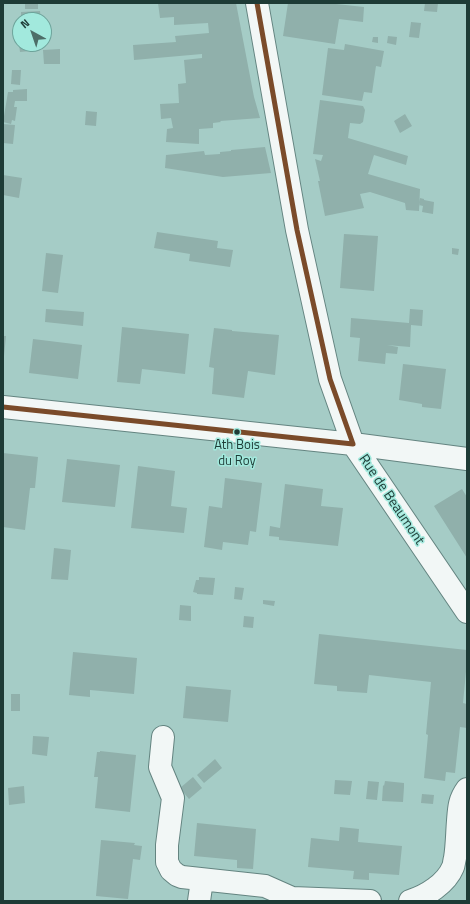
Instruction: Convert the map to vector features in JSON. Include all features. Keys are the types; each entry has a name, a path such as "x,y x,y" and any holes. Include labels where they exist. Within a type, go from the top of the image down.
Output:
{"street":[{"name":"Rue de Beaumont","path":"257,3 297,230 330,379 353,444 467,612"},
{"path":"3,408 353,444 467,459"},
{"path":"163,737 160,767 173,798 167,845 167,862 171,870 176,875 202,880 265,886 292,898 370,901"},
{"path":"410,901 421,897 436,887 446,879 453,867 459,805 462,796 467,789"},
{"path":"199,901 202,880"}],"building":[{"path":"25,3 38,3 38,9 25,9"},
{"path":"158,3 236,3 254,97 260,118 220,121 221,122 213,123 213,128 199,129 199,144 166,142 167,129 173,128 171,118 161,119 160,104 179,103 178,84 186,83 184,60 202,58 202,54 134,60 133,45 176,42 175,36 209,33 208,23 174,25 174,17 160,18"},
{"path":"288,3 327,3 364,7 363,22 339,19 335,44 283,36"},
{"path":"425,3 438,3 437,12 424,11"},
{"path":"411,22 421,23 419,38 409,37"},
{"path":"388,36 397,37 396,45 387,43"},
{"path":"373,37 378,37 378,43 372,42"},
{"path":"345,44 384,51 381,67 376,66 372,93 364,92 362,101 322,95 328,48 344,50"},
{"path":"52,49 60,49 60,64 44,64 43,52 52,52"},
{"path":"12,70 21,70 20,85 11,84"},
{"path":"27,89 27,101 15,101 14,107 17,107 15,121 12,120 11,124 3,122 8,92"},
{"path":"320,100 363,106 365,110 363,122 360,124 350,123 348,138 408,156 406,165 374,155 368,174 420,189 419,211 406,210 405,203 370,192 360,194 364,208 325,216 315,159 321,161 323,155 313,154"},
{"path":"86,111 97,112 96,126 85,125"},
{"path":"405,114 412,126 400,133 394,121"},
{"path":"3,124 15,125 13,144 3,143"},
{"path":"265,147 271,173 223,177 165,168 166,155 204,151 205,155 220,154 220,152 231,150"},
{"path":"3,175 22,178 19,198 3,195"},
{"path":"420,198 434,202 433,214 422,212 423,206 419,205"},
{"path":"157,232 218,241 217,248 233,250 230,267 189,261 190,254 154,248"},
{"path":"344,234 378,236 374,291 340,288"},
{"path":"452,248 459,249 458,255 452,254"},
{"path":"46,253 63,255 58,293 42,291"},
{"path":"46,309 84,312 83,326 45,322"},
{"path":"410,309 423,310 422,326 411,325 410,347 387,345 398,347 397,354 386,353 385,364 358,361 360,338 350,337 351,318 409,323"},
{"path":"122,327 189,334 185,374 142,369 140,384 117,382"},
{"path":"214,328 279,335 275,375 248,371 244,398 212,394 214,368 209,367"},
{"path":"3,336 6,336 4,356 3,356"},
{"path":"33,339 82,345 78,379 29,373"},
{"path":"403,364 446,369 441,409 422,407 422,404 399,400"},
{"path":"3,453 38,457 35,488 30,488 25,530 3,527"},
{"path":"67,459 120,465 115,507 62,502"},
{"path":"138,466 175,471 171,506 187,508 184,533 131,528"},
{"path":"225,478 262,483 256,532 250,531 248,545 223,542 222,550 204,547 209,506 222,508"},
{"path":"285,484 323,489 321,506 343,508 338,546 279,540 279,537 269,536 270,526 280,528"},
{"path":"462,489 467,497 467,558 434,506"},
{"path":"54,548 71,550 68,580 51,579"},
{"path":"199,577 215,578 213,595 197,594 193,592 196,580 199,580"},
{"path":"235,587 244,588 242,600 234,599"},
{"path":"263,600 275,601 274,606 263,604"},
{"path":"180,605 191,606 191,621 179,620"},
{"path":"244,616 254,617 253,628 243,627"},
{"path":"319,634 467,650 463,703 467,704 467,728 460,727 455,773 446,772 445,781 424,778 428,735 426,734 431,682 369,675 367,693 337,691 337,686 314,684"},
{"path":"73,652 137,658 134,694 90,690 90,697 69,695"},
{"path":"186,686 231,690 228,722 183,718"},
{"path":"11,694 20,694 20,711 11,711"},
{"path":"33,736 49,737 47,756 32,754"},
{"path":"100,751 136,755 130,812 95,808 98,777 94,777 97,752"},
{"path":"215,759 222,768 204,783 197,775"},
{"path":"193,777 202,788 189,799 180,788"},
{"path":"335,780 352,781 350,795 334,794"},
{"path":"368,781 379,782 377,800 366,799"},
{"path":"385,781 404,783 403,802 382,801 383,785 384,786"},
{"path":"24,786 25,803 9,805 8,788"},
{"path":"422,794 434,795 433,804 421,803"},
{"path":"197,823 256,829 253,869 237,868 237,860 194,856"},
{"path":"340,827 359,829 358,842 402,846 399,875 369,873 369,880 353,879 354,871 308,867 311,838 339,841"},
{"path":"101,840 135,843 134,845 142,846 140,860 133,859 128,899 96,896"}],"transit line":[{"path":"257,3 297,230 330,379 353,444"},
{"path":"3,407 353,444"}],"place":[{"name":"Ath Bois du Roy","path":"237,432"}]}
